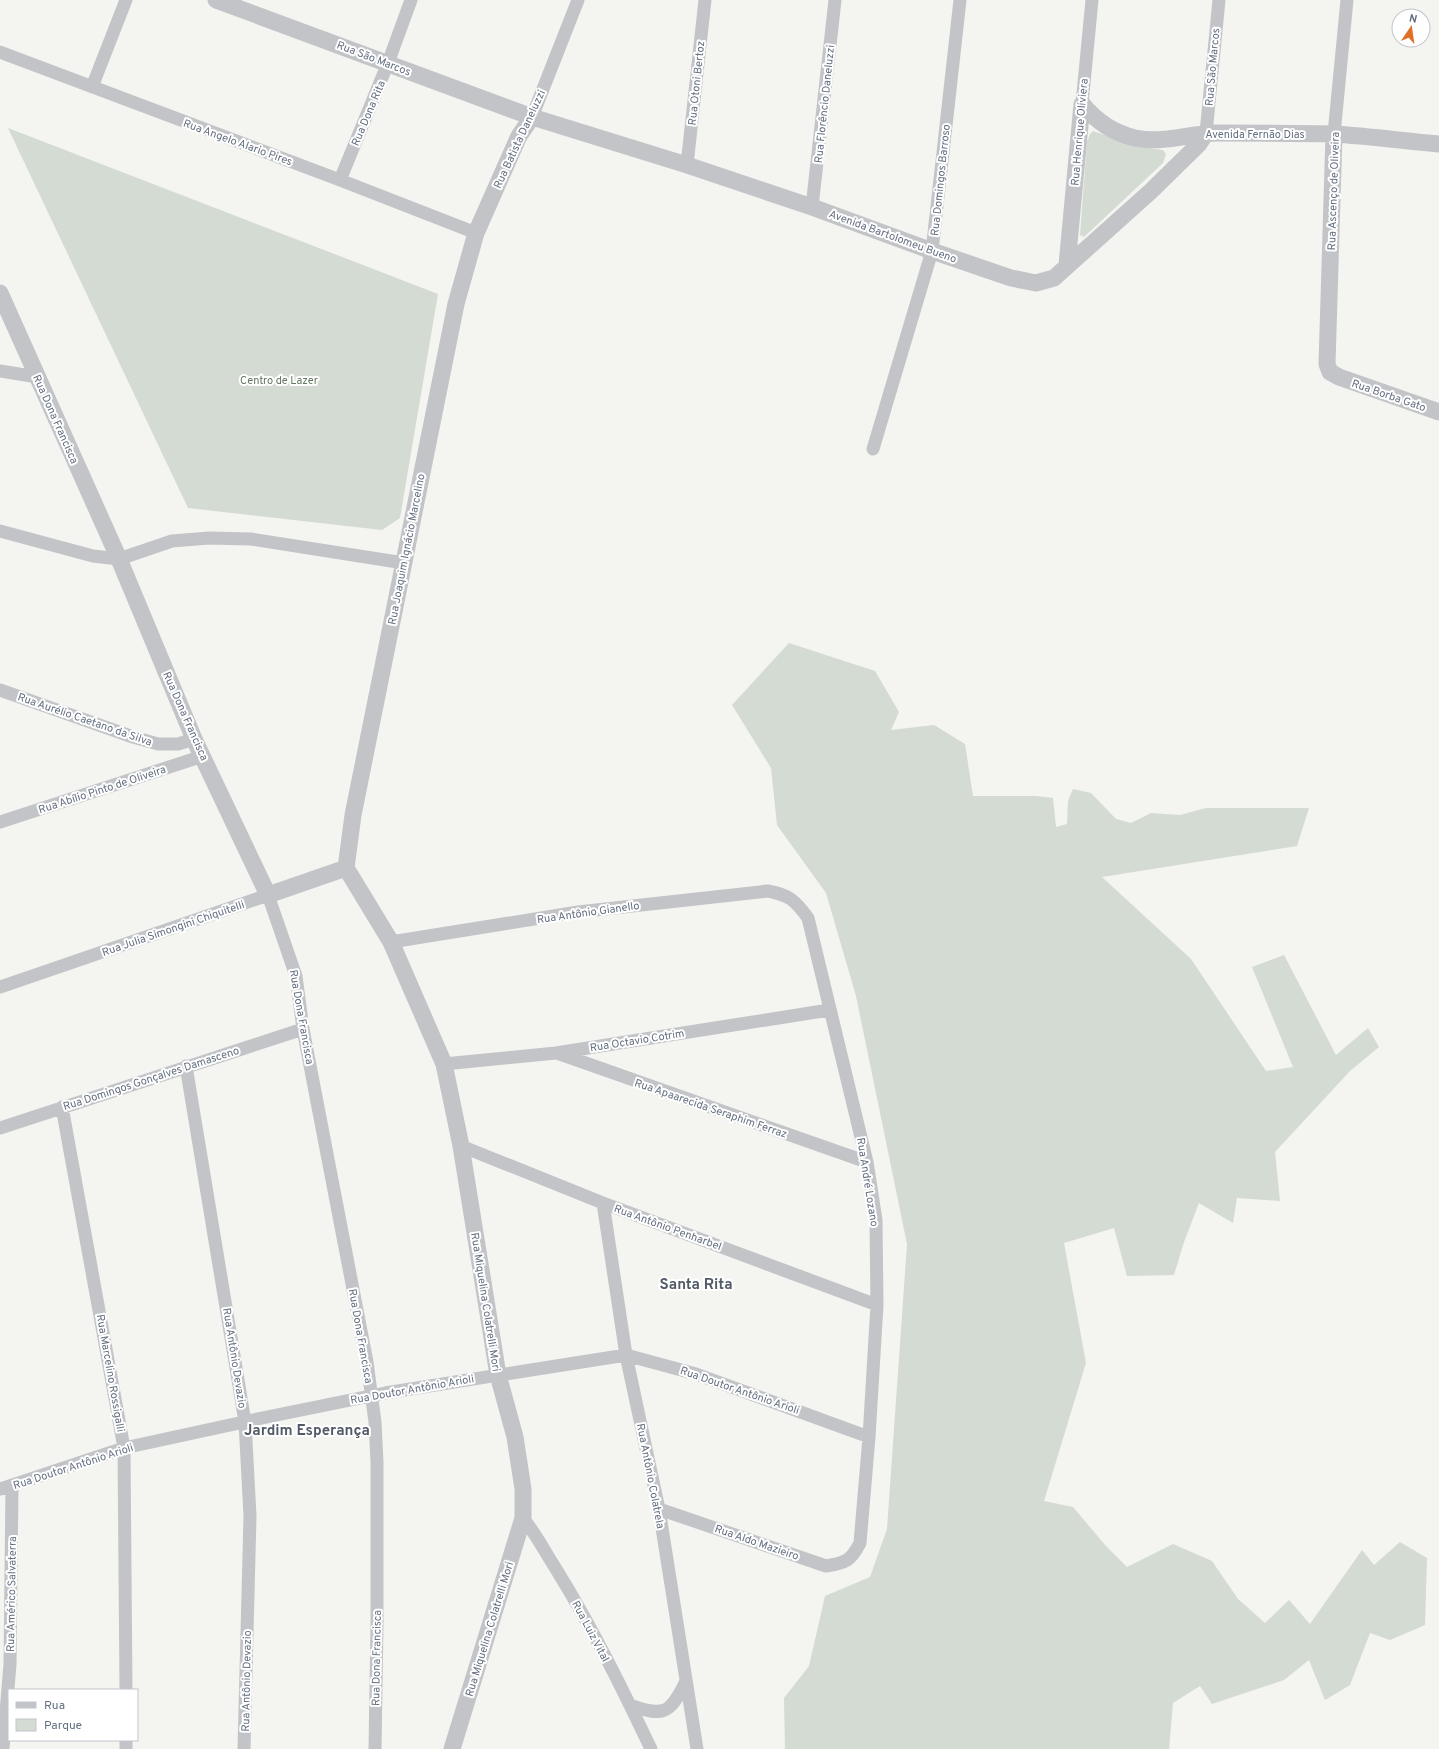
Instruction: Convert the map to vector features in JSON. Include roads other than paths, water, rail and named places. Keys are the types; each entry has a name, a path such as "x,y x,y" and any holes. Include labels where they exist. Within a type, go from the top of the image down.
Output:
{"street":[{"path":"92,87 126,0"},
{"name":"Rua São Marcos","path":"216,0 532,117"},
{"name":"Rua Dona Rita","path":"340,180 388,63 411,0"},
{"name":"Rua Batista Daneluzzi","path":"476,233 519,136 532,117 578,0"},
{"name":"Rua Otoni Bertoz","path":"687,165 705,0"},
{"name":"Rua Florêncio Daneluzzi","path":"812,207 835,0"},
{"name":"Rua Domingos Barroso","path":"873,449 932,252 960,0"},
{"name":"Rua Henrique Oliviera","path":"1067,265 1092,0"},
{"name":"Rua São Marcos","path":"1206,133 1219,0"},
{"name":"Rua Ascenço de Oliveira","path":"1339,377 1330,372 1327,364 1334,134 1347,0"},
{"name":"Rua Angelo Alario Pires","path":"0,52 340,180 476,233"},
{"name":"Avenida Fernão Dias","path":"1082,104 1095,120 1134,138 1157,140 1179,139 1206,133 1334,134 1439,144"},
{"name":"Avenida Bartolomeu Bueno","path":"532,117 687,165 812,207 932,252 1011,278 1036,283 1054,278 1151,191 1199,144 1206,133"},
{"name":"Rua Joaquim Ignácio Marcelino","path":"346,868 353,815 442,367 456,304 476,233"},
{"name":"Rua Dona Francisca","path":"0,293 119,559 194,739 268,894 296,976 303,1029 367,1362 372,1395 377,1462 375,1749"},
{"path":"0,371 37,376"},
{"name":"Rua Borba Gato","path":"1339,377 1439,408"},
{"path":"0,531 93,556 119,559 172,541 209,538 251,539 404,563"},
{"name":"Rua Aurélio Caetano da Silva","path":"0,690 158,744 178,744 194,739"},
{"name":"Rua Abílio Pinto de Oliveira","path":"0,822 203,756"},
{"name":"Rua Julia Simongini Chiquitelli","path":"0,987 346,868"},
{"name":"Rua Miquelina Colatrelli Mori","path":"346,868 391,942 444,1064 461,1146 498,1375 515,1437 524,1489 523,1518 452,1749"},
{"name":"Rua Antônio Gianello","path":"391,942 578,912 768,891 786,894"},
{"name":"Rua André Lozano","path":"786,894 797,904 808,918 829,1010 849,1082 867,1162 876,1220 876,1305 869,1437 860,1543 854,1555"},
{"name":"Rua Octavio Cotrim","path":"444,1064 556,1053 829,1010"},
{"name":"Rua Domingos Gonçalves Damasceno","path":"0,1128 303,1029"},
{"name":"Rua Apaarecida Seraphim Ferraz","path":"556,1053 867,1162"},
{"name":"Rua Antônio Devazio","path":"186,1066 245,1422 250,1516 244,1749"},
{"name":"Rua Marcelino Rossigalli","path":"62,1107 124,1448 126,1689"},
{"name":"Rua Antônio Penharbel","path":"461,1146 603,1203 876,1305"},
{"name":"Rua Antônio Colatrela","path":"603,1203 626,1355 659,1509 697,1749"},
{"name":"Rua Doutor Antônio Arioli","path":"6,1487 124,1448 245,1422 372,1395 626,1355 696,1374 869,1437"},
{"name":"Rua Américo Salvaterra","path":"3,1749 10,1664 6,1487"},
{"name":"Rua Aldo Mazieiro","path":"659,1509 826,1566 841,1564 854,1555"},
{"name":"Rua Luiz Vital","path":"523,1518 534,1531 570,1592 630,1705 651,1749"},
{"path":"630,1705 650,1712 665,1711 676,1702 686,1683"}],"district":[{"name":"Santa Rita","path":"696,1284"},
{"name":"Jardim Esperança","path":"307,1430"}],"park label":[{"name":"Centro de Lazer","path":"279,380"}]}
